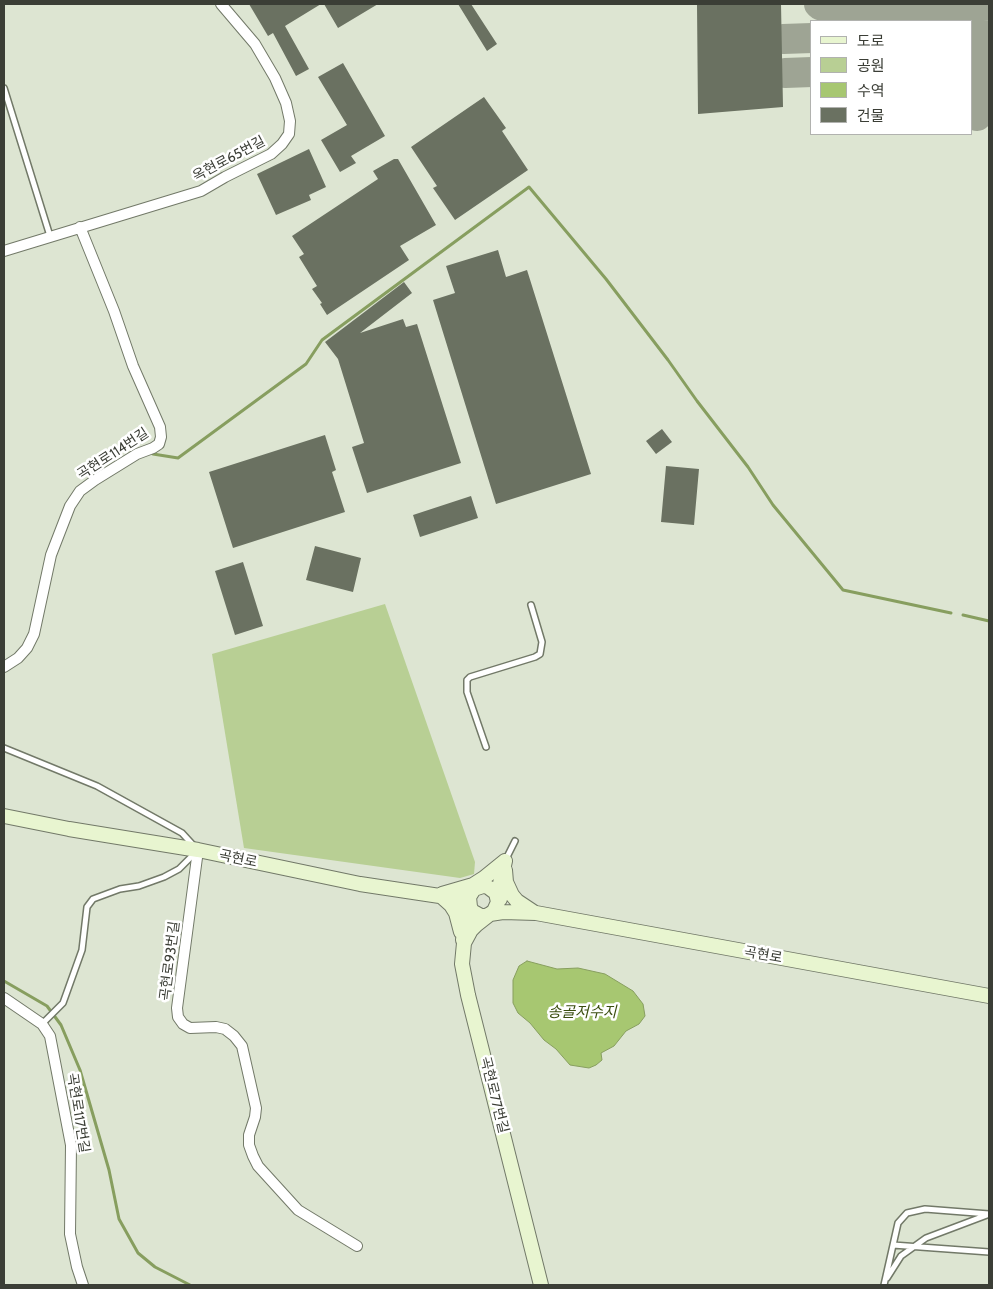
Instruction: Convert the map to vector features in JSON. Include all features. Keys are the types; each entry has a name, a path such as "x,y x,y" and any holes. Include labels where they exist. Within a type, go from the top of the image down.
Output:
{"main road":[{"name":"곡현로","path":"4,816 69,829 198,850 360,884 439,895 453,898 470,907 476,914 481,916 490,914"},
{"path":"439,895 461,892 479,884 496,873 505,861"},
{"path":"462,953 467,936 497,907 497,898 505,861"},
{"path":"505,861 506,882 512,894 517,901 536,913"},
{"path":"479,884 492,890 497,898 536,913"},
{"path":"462,953 464,926 470,907 469,897 479,884"},
{"path":"439,895 451,904 456,913 462,953"},
{"path":"490,914 509,912 536,913"},
{"name":"곡현로","path":"536,913 989,996"},
{"path":"462,953 471,938 491,923 518,914 536,913"},
{"name":"곡현로77번길","path":"462,953 468,995 542,1285"}],"street":[{"name":"옥현로65번길","path":"4,251 201,191 271,154 282,144 289,134 290,121 286,103 275,78 255,44 221,4"},
{"name":"곡현로114번길","path":"4,667 18,658 27,648 34,634 51,554 70,506 80,491 94,480 137,454 153,448 159,444 161,437 160,426 133,366 114,311 80,228"},
{"name":"곡현로93번길","path":"198,850 177,1008 178,1017 183,1024 190,1028 216,1027 225,1029 242,1046 256,1108 249,1135 252,1156 258,1166 298,1210 357,1246"},
{"name":"곡현로117번길","path":"4,998 42,1024 50,1036 71,1145 70,1234 83,1285"}],"lane":[{"path":"4,88 50,236"},
{"path":"486,747 467,692 466,680 470,677 540,654 542,642 530,605"},
{"path":"4,748 97,786 182,833 198,850 179,869 164,877 139,886 120,889 92,900 87,907 82,950 64,1003 42,1024"},
{"path":"505,861 515,842"},
{"path":"884,1284 898,1223 907,1213 925,1209 989,1214"},
{"path":"884,1284 901,1256 926,1238 989,1214"},
{"path":"893,1245 989,1252"}],"green space":[{"path":"385,604 475,862 474,874 460,878 244,848 212,654"}],"water":[{"name":"송골저수지","path":"527,961 557,969 578,968 605,974 633,991 643,1004 645,1016 639,1024 626,1031 614,1046 601,1053 602,1060 596,1065 589,1068 570,1065 518,1013 513,1003 513,980 519,966"}],"building":[{"path":"249,4 321,4 285,26 309,69 296,76 273,33 268,36"},
{"path":"324,4 378,4 338,28"},
{"path":"458,4 471,4 497,44 487,51"},
{"path":"781,4 783,107 698,114 697,5"},
{"path":"343,63 385,136 351,156 356,163 340,172 321,140 347,125 318,77"},
{"path":"484,97 506,128 502,131 528,170 455,220 433,188 437,186 411,147"},
{"path":"309,149 326,187 309,195 311,200 276,215 257,174"},
{"path":"394,159 398,159 436,225 400,246 409,260 327,315 320,304 322,303 312,289 317,286 299,257 304,254 292,236 378,179 373,171"},
{"path":"498,250 506,277 527,270 591,474 496,504 433,300 455,293 446,266"},
{"path":"404,282 412,293 360,333 403,319 406,327 417,324 461,463 367,493 352,447 364,443 338,359 325,342"},
{"path":"662,429 672,442 656,454 646,441"},
{"path":"325,435 336,470 332,472 345,512 233,548 209,472"},
{"path":"666,466 699,469 694,525 661,522"},
{"path":"471,496 478,518 420,537 413,515"},
{"path":"315,546 361,558 353,592 306,580"},
{"path":"243,562 263,626 235,635 215,571"}],"waterway":[{"path":"153,454 178,458 306,364 322,340 529,187 606,279 748,467 773,505 843,590 951,613"},
{"path":"963,615 989,621"},
{"path":"4,981 47,1006 61,1025 80,1070 109,1170 119,1219 138,1253 155,1267 190,1285"}],"taxiway":[{"path":"819,4 837,11 989,5"},
{"path":"974,6 977,116"},
{"path":"783,39 810,38"},
{"path":"785,73 810,72"}]}
